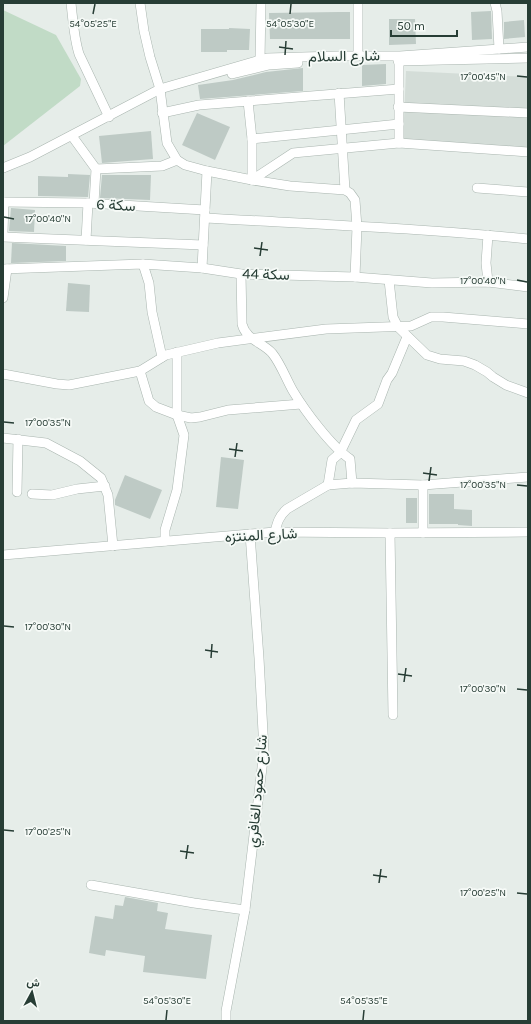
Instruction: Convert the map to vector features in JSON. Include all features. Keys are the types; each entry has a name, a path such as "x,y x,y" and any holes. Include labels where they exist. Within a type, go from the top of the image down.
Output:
{"street":[{"path":"71,3 73,25 79,54 109,117"},
{"path":"140,3 144,31 160,92 167,143 177,160 185,165 207,171 252,180 290,186 345,190 350,193 355,200 357,226 355,277"},
{"path":"260,60 261,3"},
{"path":"358,3 358,55"},
{"path":"495,3 497,10 499,49"},
{"name":"شارع السلام","path":"3,168 30,157 142,99 267,58 358,55 400,56 528,47"},
{"name":"شارع السلام","path":"160,92 269,65 338,61 528,58"},
{"path":"398,143 399,61"},
{"path":"162,113 199,105 398,89"},
{"path":"339,94 345,190"},
{"path":"248,102 252,139 252,180"},
{"path":"398,107 528,113"},
{"path":"252,139 399,124"},
{"path":"72,136 96,169 86,240"},
{"path":"252,180 293,153 398,143 528,152"},
{"path":"96,169 162,166 177,160"},
{"path":"202,268 207,171"},
{"path":"477,188 528,192"},
{"path":"3,233 4,202"},
{"name":"سكة 6","path":"4,202 91,203 205,214 528,239"},
{"path":"488,235 486,263 488,282"},
{"path":"3,237 203,245"},
{"path":"143,264 149,283 152,312 162,358"},
{"name":"سكة 44","path":"5,269 143,264 202,268 241,274 355,277 432,283 488,282 528,287"},
{"path":"3,298 5,269"},
{"path":"241,274 242,324 244,331 272,354 301,404 340,452 350,459 352,483"},
{"path":"389,280 393,317 398,327 427,355 440,359 464,361 475,365 506,385 528,393"},
{"path":"3,374 69,385 140,371 162,358 177,352 218,343 326,329 411,326 431,317 528,324"},
{"path":"328,485 332,460 340,452 356,420 378,404 387,380 392,373 407,337"},
{"path":"165,541 165,530 177,490 184,434 177,415 177,352"},
{"path":"140,371 149,402 156,407 177,415 191,418 228,410 301,404"},
{"path":"3,438 46,443 80,461 101,478 108,495 113,546"},
{"path":"17,492 18,439"},
{"path":"275,532 278,520 282,513 328,485 352,483 423,485 528,477"},
{"path":"423,485 423,533"},
{"path":"32,494 52,495 105,486"},
{"name":"شارع المنتزه","path":"3,555 275,532 525,533"},
{"path":"390,533 393,715"},
{"name":"شارع حمود الغافري","path":"226,1021 226,1011 245,910 264,751 250,534"},
{"path":"91,885 194,903 245,910"}],"shaded area":[{"path":"406,71 528,77 528,149 403,142"}],"green space":[{"path":"3,10 56,35 81,79 80,86 3,146"}],"building":[{"path":"491,11 492,39 472,40 471,12"},
{"path":"350,12 350,39 270,39 269,13"},
{"path":"389,19 415,19 416,44 389,45"},
{"path":"524,20 525,37 504,39 504,22"},
{"path":"201,29 250,29 249,50 201,52"},
{"path":"386,64 386,84 362,86 362,65"},
{"path":"303,68 303,91 200,99 198,85 233,80 266,72"},
{"path":"197,113 230,127 215,160 182,145"},
{"path":"151,131 153,159 102,163 99,136"},
{"path":"68,174 90,175 88,197 38,196 38,176 68,177"},
{"path":"102,175 151,175 150,200 100,198"},
{"path":"11,208 35,210 34,232 9,231"},
{"path":"12,243 66,246 66,261 11,263"},
{"path":"68,283 90,285 89,312 66,311"},
{"path":"221,457 244,460 238,509 216,507"},
{"path":"125,475 162,490 150,519 115,505 115,500"},
{"path":"429,494 454,494 454,509 472,510 472,526 458,524 429,524"},
{"path":"406,498 417,498 417,523 406,523"},
{"path":"125,897 158,903 157,911 168,913 165,929 212,935 206,979 143,972 145,956 106,950 105,956 89,953 95,916 113,919 115,905 123,906"}]}
